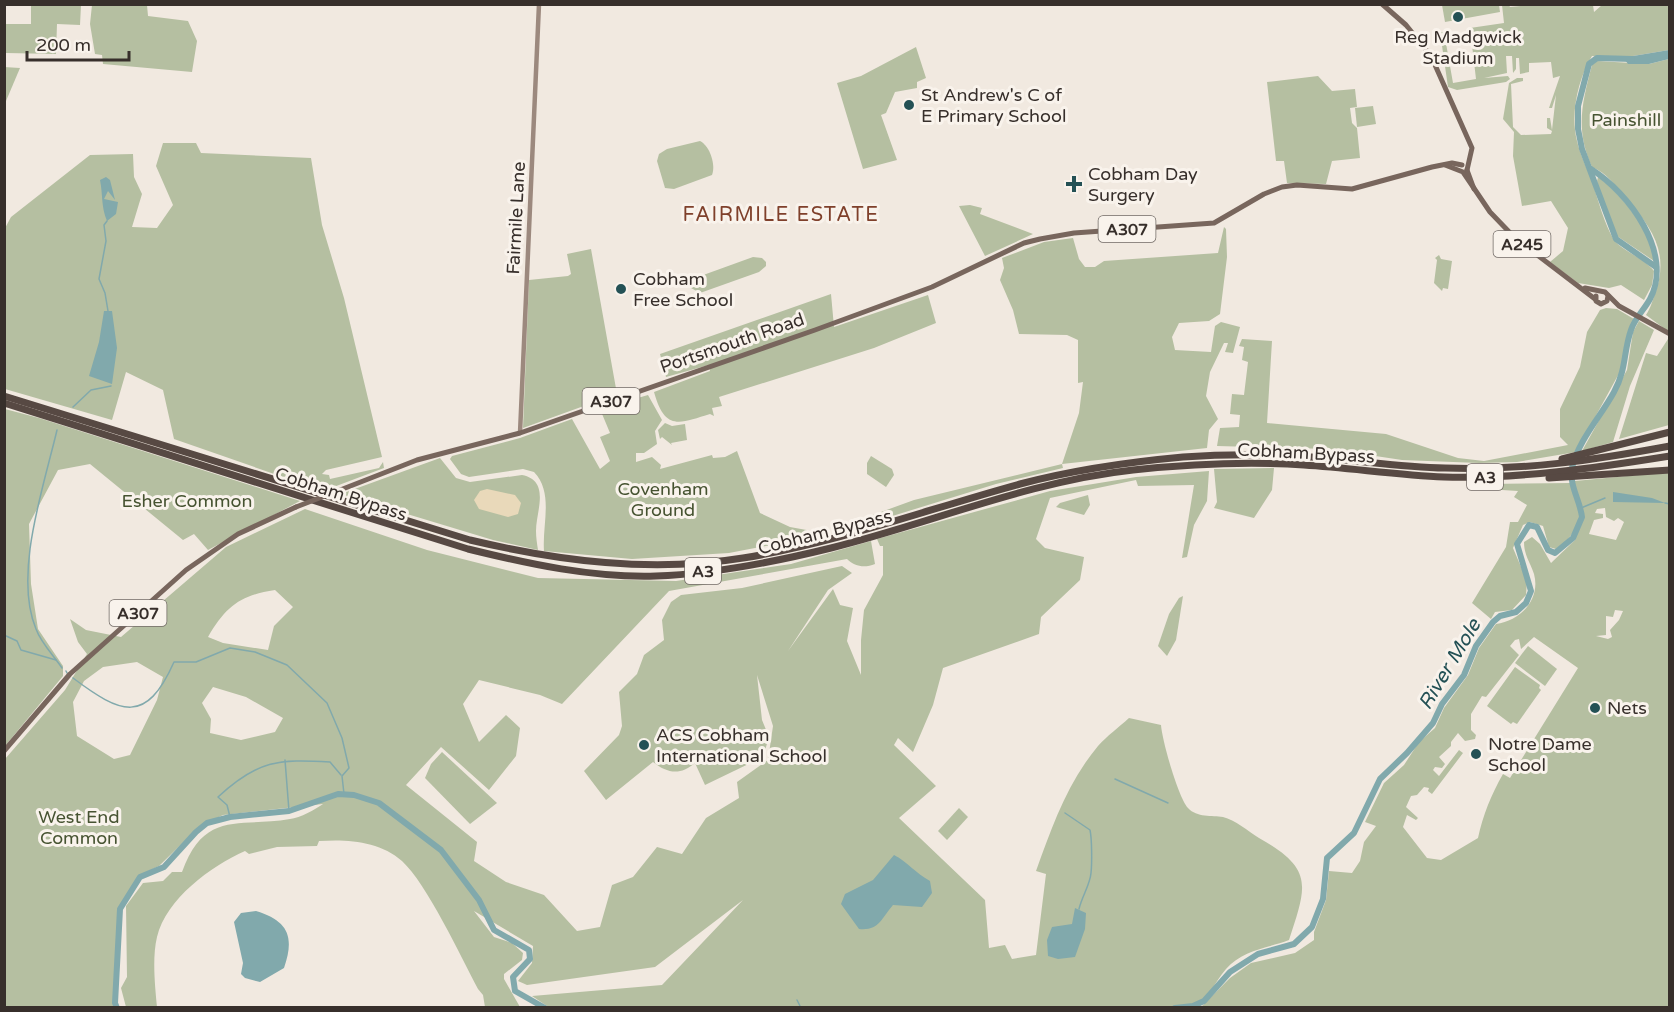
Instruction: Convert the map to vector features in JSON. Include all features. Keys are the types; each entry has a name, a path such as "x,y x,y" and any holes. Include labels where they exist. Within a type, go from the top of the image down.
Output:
{"highway":[{"name":"Cobham Bypass","path":"4,396 470,540 525,553 621,563 663,564 752,556 853,532 1024,483 1127,463 1271,454 1444,468 1524,467 1591,460 1670,446"},
{"name":"Cobham Bypass","path":"4,403 468,549 522,562 590,572 655,576 744,567 832,548 1008,497 1130,470 1249,463 1475,477 1556,475 1589,473 1670,456"},
{"path":"1556,462 1670,432"},
{"path":"1589,473 1670,470"}],"main road":[{"path":"1382,4 1406,25 1431,56 1472,147 1471,155 1464,168"},
{"name":"Portsmouth Road","path":"4,751 70,674 186,570 238,534 296,507 417,460 520,433 903,298 1024,243 1074,233 1214,223 1282,187 1297,185 1352,189 1444,165 1464,168"},
{"name":"A245","path":"1464,168 1474,189 1490,212 1515,238 1580,286"},
{"path":"1580,286 1603,292 1619,306"},
{"path":"1580,286 1600,304 1619,306 1670,334"},
{"path":"1595,299 1599,292"},
{"path":"1604,303 1608,296"}],"street":[{"name":"Fairmile Lane","path":"520,433 539,4"}],"green space":[{"path":"1542,4 1593,5 1594,12 1602,5 1669,5 1669,50 1627,57 1592,56 1579,86 1575,108 1574,120 1578,146 1610,233 1617,244 1645,262 1654,271 1652,285 1644,300 1621,285 1609,288 1578,283 1550,262 1563,251 1568,228 1551,201 1522,206 1513,156 1514,132 1503,119 1509,83 1517,78 1523,78 1523,81 1511,84 1513,127 1521,135 1551,134 1552,131 1547,128 1547,118 1550,118 1552,130 1556,95 1552,108 1549,108 1560,76 1553,78 1551,62 1529,63 1529,72 1520,74 1519,58 1516,58 1516,69 1513,73 1512,56 1506,56 1507,73 1484,78 1508,76 1510,79 1506,82 1457,90 1448,87 1440,32 1444,32 1453,83 1476,79 1470,28 1504,23 1502,5 1510,7"},
{"path":"31,5 81,5 80,25 57,24 56,54 6,53 6,24 31,24"},
{"path":"92,5 147,5 148,16 188,21 197,41 192,72 103,64 102,55 95,54 90,24"},
{"name":"Reg Madgwick Stadium","path":"1442,5 1499,5 1500,12 1445,22"},
{"path":"916,47 926,78 917,82 917,88 895,92 886,113 881,115 897,160 863,169 837,83 861,76"},
{"name":"Painshill","path":"1669,59 1669,332 1646,315 1659,279 1659,253 1656,242 1644,220 1614,184 1592,167 1583,141 1582,116 1592,65 1597,61 1649,64"},
{"path":"4,67 20,68 6,101 4,101"},
{"path":"1318,76 1332,91 1355,89 1357,107 1350,108 1352,123 1357,128 1360,158 1332,161 1326,184 1287,183 1284,161 1276,161 1267,82"},
{"path":"1373,106 1376,124 1357,127 1355,108"},
{"path":"700,141 707,147 711,156 712,175 674,189 665,188 657,161 659,154 667,149"},
{"path":"163,143 196,143 201,153 311,158 322,225 344,298 382,457 326,470 322,474 329,475 330,479 379,468 383,462 384,468 323,491 174,439 163,390 126,372 112,420 5,389 4,230 11,217 90,155 133,154 134,177 142,194 132,227 157,228 173,205 156,166"},
{"path":"1598,177 1616,192 1635,215 1649,240 1654,261 1617,236 1604,209"},
{"path":"970,205 982,208 980,214 1033,234 985,256 959,206"},
{"path":"1224,227 1227,257 1220,314 1209,321 1179,323 1172,337 1175,350 1211,352 1215,326 1221,322 1240,327 1233,353 1225,352 1228,343 1224,343 1210,372 1206,396 1218,419 1209,430 1207,448 1062,464 1079,413 1083,382 1078,383 1078,340 1067,335 1019,334 1013,310 1000,280 1004,268 1002,258 1044,242 1073,238 1079,259 1085,267 1095,267 1104,261 1218,253"},
{"path":"591,249 617,394 523,428 529,280 568,276 571,274 567,254"},
{"path":"1439,255 1441,259 1452,261 1448,289 1443,288 1442,291 1434,283 1437,260 1435,258"},
{"path":"753,257 762,258 766,262 766,266 759,272 700,293 691,288 695,278"},
{"path":"831,294 834,327 928,295 936,323 874,348 719,397 722,406 712,408 714,416 710,414 682,422 669,419 663,414 654,392 710,371 709,365 666,377 660,354"},
{"path":"1617,309 1634,319 1628,332 1622,368 1576,452 1517,462 1479,463 1402,460 1329,449 1217,446 1220,428 1239,427 1240,415 1230,414 1232,394 1244,395 1248,362 1242,360 1244,347 1239,346 1242,339 1272,341 1267,423 1386,434 1458,458 1484,461 1568,445 1560,437 1560,409 1580,367 1587,332 1600,310"},
{"path":"1639,321 1654,330 1630,386 1613,442 1582,451 1627,370 1633,332"},
{"path":"1668,339 1669,425 1619,439 1646,353 1657,356"},
{"name":"Covenham Ground","path":"648,395 662,420 655,431 657,444 644,453 636,453 636,462 652,457 661,465 660,469 712,455 713,458 725,457 737,451 760,513 790,527 812,531 813,537 729,553 632,559 544,551 546,509 544,489 534,472 523,469 469,477 461,474 450,459 452,456 520,438 572,419 600,469 610,461 600,437 610,433 600,409"},
{"name":"Esher Common","path":"5,409 300,501 208,550 194,534 183,540 90,464 58,470 29,524 31,584 38,629 63,666 63,676 5,746"},
{"path":"665,423 672,426 685,424 687,440 671,443 672,445 662,437 660,439 658,430"},
{"path":"871,456 892,469 894,475 886,487 867,474 867,463"},
{"path":"440,458 456,478 470,482 522,475 531,478 536,483 540,498 536,531 538,550 493,540 341,494"},
{"path":"1062,464 1063,468 996,484 873,522 870,516 914,500"},
{"path":"1274,468 1272,490 1254,518 1214,508 1217,502 1214,469"},
{"name":"West End Common","path":"1209,471 1207,501 1194,525 1187,557 1182,558 1194,485 1138,486 1136,480 1050,498 1036,539 1045,548 1084,557 1080,580 1041,617 1039,634 943,668 933,705 913,752 898,738 894,745 936,786 899,818 985,900 989,948 1005,945 1012,959 1036,955 1046,874 1036,871 1054,822 1077,775 1098,746 1129,718 1161,725 1171,768 1188,808 1200,815 1228,818 1241,826 1289,859 1297,869 1301,880 1300,905 1289,940 1256,950 1232,963 1204,999 1193,1006 550,1008 532,996 662,985 743,900 655,967 527,985 518,981 532,963 533,946 474,911 494,937 512,943 523,953 522,960 504,974 504,979 520,1007 485,1007 483,995 433,903 402,861 384,849 373,845 330,840 319,841 317,846 277,847 249,854 245,851 218,865 192,885 170,910 157,937 154,963 157,1007 126,1007 121,988 127,977 126,906 143,883 163,881 172,872 182,872 191,852 201,838 213,830 239,823 294,818 323,804 223,815 199,827 159,866 140,875 118,910 114,1007 5,1008 5,759 65,690 87,654 78,642 70,619 86,630 121,637 226,547 305,509 427,550 538,578 676,581 791,564 871,541 875,564 871,565 857,565 847,559 669,591 562,704 540,695 479,680 463,704 479,742 506,715 520,728 516,756 489,790 441,747 406,785 477,842 474,861 506,882 544,895 577,931 600,927 612,885 633,877 657,847 682,854 706,818 739,798 737,782 768,760 773,726 757,675 762,720 769,737 763,757 705,785 695,763 684,770 668,771 653,762 606,800 584,771 619,735 622,726 619,692 637,674 644,655 664,640 662,620 671,602 681,595 742,588 842,566 852,573 828,590 788,651 833,589 840,605 853,608 847,641 861,675 864,610 883,575 883,546 880,546 877,539 1050,491 1136,477","holes":["275,590 293,607 274,626 268,650 223,643 208,637 221,617 235,604 253,595","137,662 163,677 157,700 130,755 114,759 77,736 73,702 84,681 103,667","213,687 246,697 283,718 275,732 241,740 210,733 211,719 202,703"]},
{"path":"1669,472 1669,1007 1200,1008 1230,978 1251,963 1295,953 1314,940 1314,932 1326,900 1329,871 1352,873 1360,861 1364,842 1376,826 1365,822 1384,783 1404,765 1419,742 1435,728 1444,708 1468,675 1479,648 1496,624 1513,619 1527,608 1535,583 1524,542 1532,537 1540,544 1551,563 1575,540 1583,508 1575,493 1575,481","holes":["1605,508 1606,517 1614,521 1618,518 1624,522 1616,540 1589,534 1594,520 1603,518 1603,514 1595,513 1597,509","1615,610 1623,611 1610,630 1612,637 1608,639 1596,636 1606,635 1606,616 1613,617","1534,637 1578,668 1510,778 1503,774 1488,805 1478,838 1441,860 1427,858 1403,827 1407,815 1416,820 1418,818 1406,807 1411,796 1417,795 1424,787 1429,788 1428,791 1432,794 1463,753 1459,750 1439,776 1433,770 1435,767 1442,768 1445,764 1439,757 1451,746 1451,742 1458,733 1465,741 1475,739 1476,735 1471,730 1471,714 1482,696 1486,697 1519,655 1510,646 1515,640 1519,639 1521,649"]},
{"path":"1571,483 1579,510 1576,528 1556,549 1549,547 1543,526 1530,522 1523,525 1513,548 1527,581 1526,595 1512,610 1495,612 1491,619 1472,603 1506,547 1510,522 1518,522 1527,505 1514,497 1518,491 1486,489 1486,484"},
{"path":"1088,495 1090,505 1084,515 1056,507 1060,503"},
{"path":"1183,596 1176,640 1167,656 1158,646 1169,614 1179,598"},
{"path":"1528,646 1557,669 1545,686 1515,663"},
{"path":"1515,667 1540,685 1541,690 1517,724 1513,722 1511,724 1487,706"},
{"path":"442,752 497,803 470,824 425,778 431,764"},
{"path":"959,808 968,817 947,840 938,831"}],"sand":[{"path":"487,489 515,495 521,503 518,514 508,517 479,509 474,500 480,491"}],"water":[{"path":"1669,50 1669,59 1649,64 1628,64 1625,60 1627,57"},
{"path":"106,177 110,180 115,200 108,191 104,199 118,202 116,214 107,221 100,180"},
{"path":"104,311 112,311 117,348 112,384 89,376 99,342"},
{"path":"1613,492 1652,498 1665,503 1613,502"},
{"path":"894,855 930,881 932,893 922,907 893,905 875,926 859,929 841,904 845,894 873,880"},
{"path":"1075,908 1086,913 1085,929 1075,957 1058,959 1048,956 1047,940 1052,927 1072,924"},
{"path":"256,911 282,925 286,931 289,947 284,968 260,982 245,978 241,974 243,963 234,922 241,913"}],"waterway":[{"name":"River Mole","path":"1632,59 1597,58 1589,64 1578,106 1578,129 1582,149 1616,239 1656,267"},
{"name":"River Mole","path":"1175,1008 1193,1006 1204,1001 1230,972 1258,954 1294,944 1312,927 1323,899 1327,858 1354,833 1380,779 1433,723 1442,704 1464,675 1476,646 1493,622 1500,616 1516,612 1526,603 1531,591 1517,544 1529,525 1537,527 1548,550 1555,553 1573,538 1582,517 1571,475 1575,458 1584,438 1609,401 1618,383 1631,330 1650,299 1656,281 1656,263 1652,244 1644,226 1620,193 1591,169"},
{"path":"107,221 104,225 106,241 99,279 105,293 108,311"},
{"path":"73,407 91,390 111,386"},
{"path":"57,430 33,530 28,583 30,607 36,629 62,668"},
{"path":"1581,508 1605,498"},
{"path":"1665,503 1670,504"},
{"path":"4,635 17,641 21,650 56,660"},
{"path":"73,678 105,700 131,707 142,704 153,696 164,682 174,662 196,662 230,648 255,652 287,665 327,703 342,738 349,768 342,776 344,794"},
{"path":"285,760 289,811"},
{"path":"230,817 227,805 218,797 245,776 270,764 296,761 330,762 341,775"},
{"path":"1115,779 1168,803"},
{"name":"River Mole","path":"117,1008 115,1003 120,909 140,877 164,867 207,823 230,817 289,811 338,794 354,795 379,803 441,850 479,900 494,930 529,950 530,959 513,977 515,991 545,1008"},
{"path":"1065,813 1090,830 1091,834 1090,877 1079,909"},
{"path":"797,1000 801,1008"}],"place":[{"name":"Reg Madgwick Stadium","path":"1458,17"},
{"name":"St Andrew's C of E Primary School","path":"909,105"},
{"name":"Cobham Day Surgery","path":"1074,184"},
{"name":"Cobham Free School","path":"621,289"},
{"name":"Nets","path":"1595,708"},
{"name":"ACS Cobham International School","path":"644,745"},
{"name":"Notre Dame School","path":"1476,754"}],"district":[{"name":"FAIRMILE ESTATE","path":"781,214"}]}
